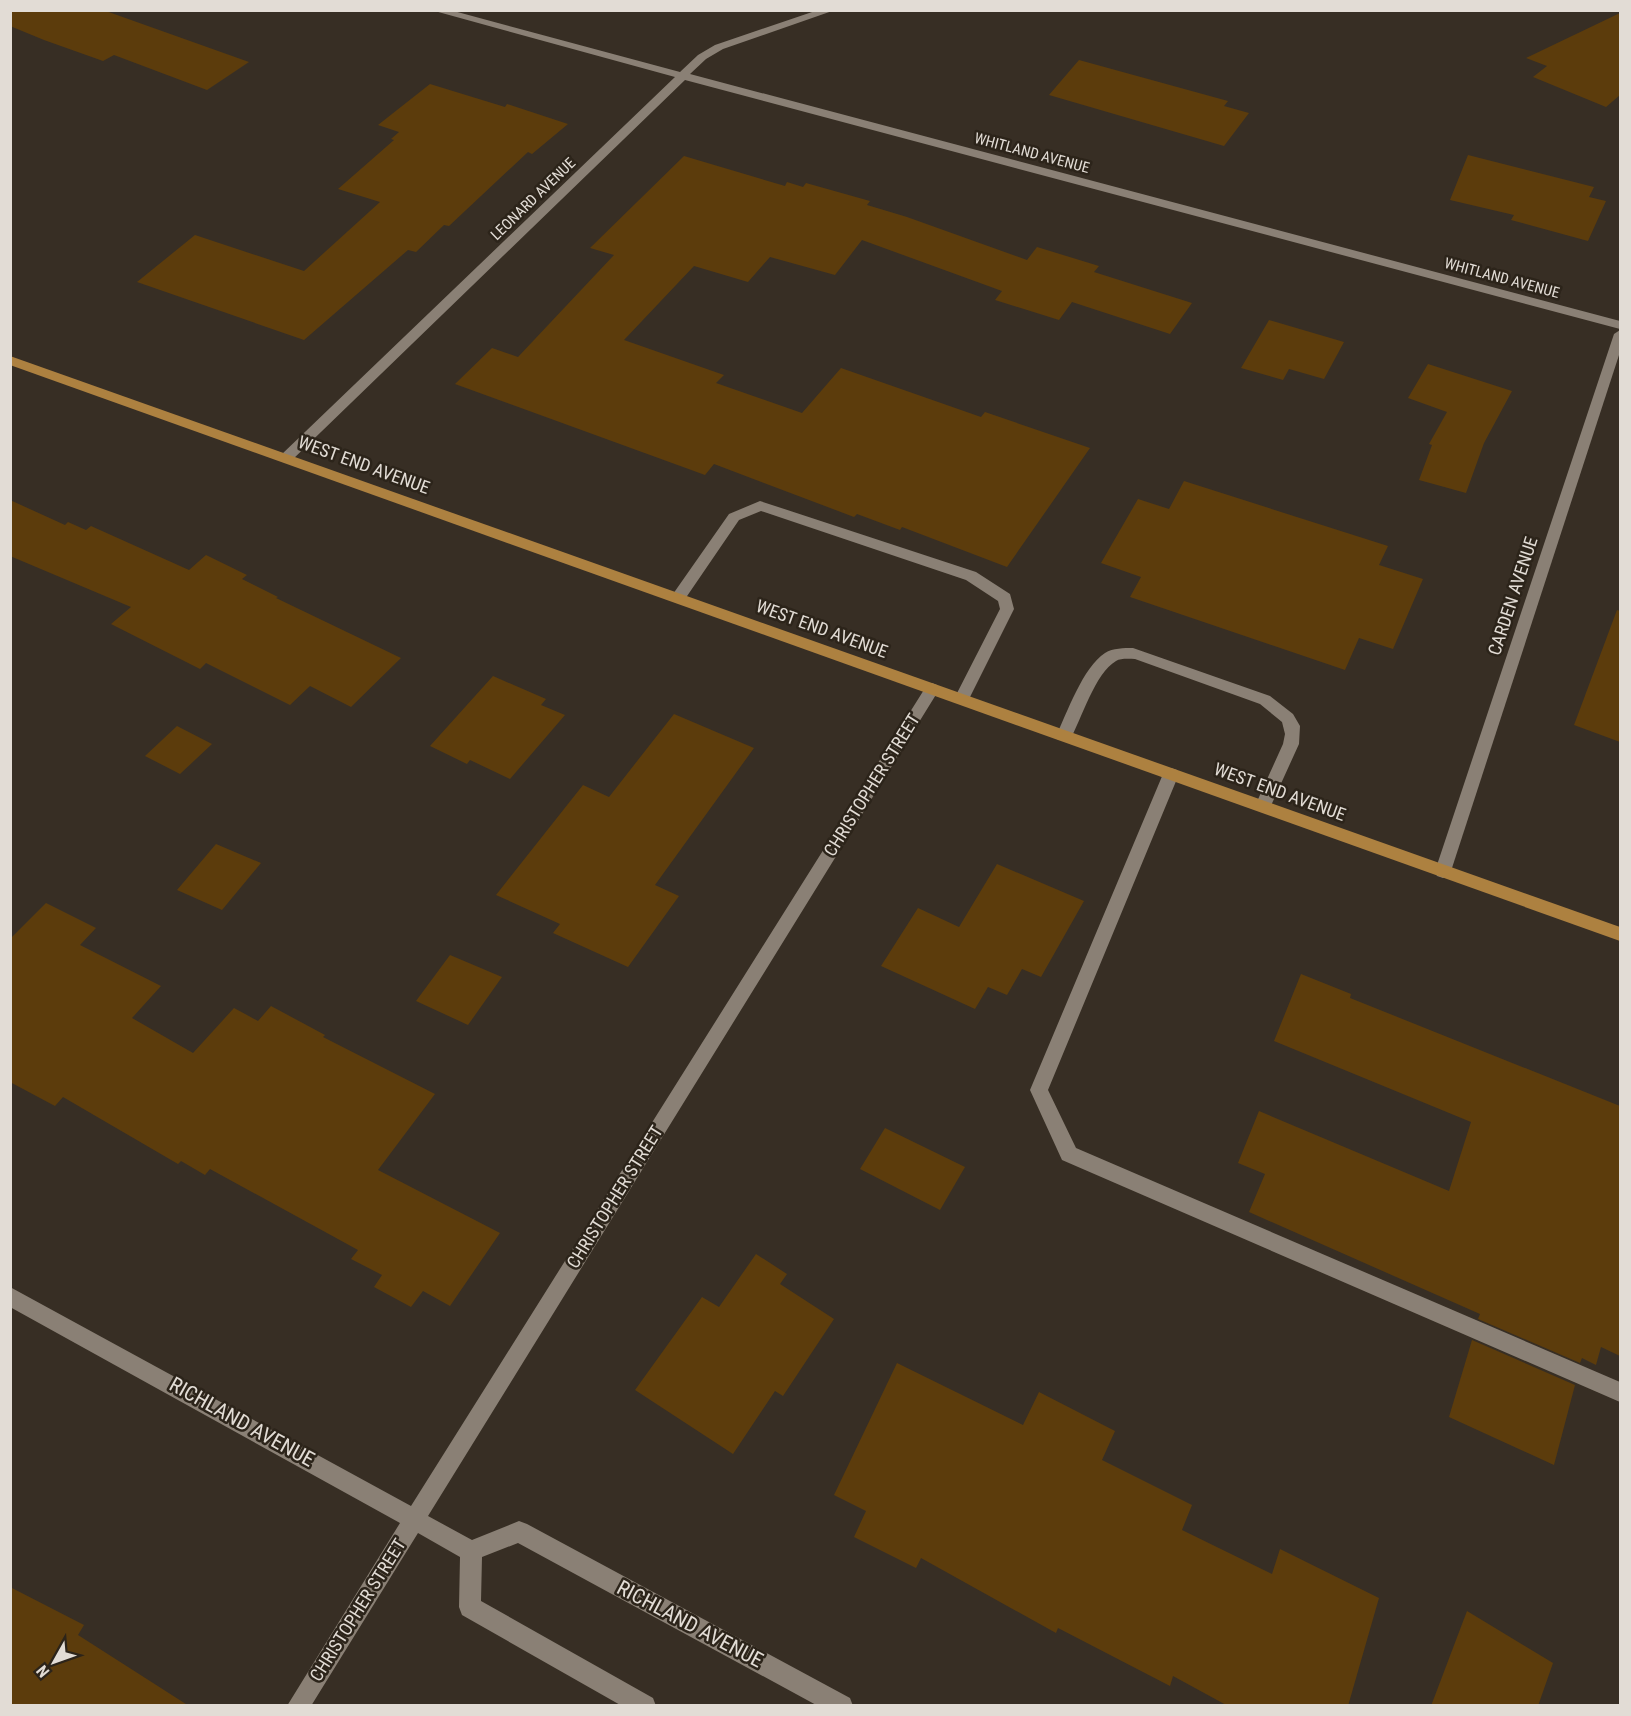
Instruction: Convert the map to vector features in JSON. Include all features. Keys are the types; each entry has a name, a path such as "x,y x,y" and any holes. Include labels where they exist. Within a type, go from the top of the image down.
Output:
{"main road":[{"name":"WEST END AVENUE","path":"10,360 1620,934"}],"street":[{"name":"WHITLAND AVENUE","path":"436,10 1620,325"},
{"name":"LEONARD AVENUE","path":"286,458 702,57 719,47 830,10"},
{"name":"CARDEN AVENUE","path":"1443,871 1620,334"},
{"path":"678,598 734,517 760,506 971,576 1005,598 1007,609 962,699"},
{"path":"1064,736 1094,678 1109,657 1125,653 1136,654 1265,700 1281,711 1292,726 1291,745 1263,806"},
{"name":"CHRISTOPHER STREET","path":"298,1706 932,688"},
{"path":"1171,774 1039,1090 1069,1154 1620,1392"},
{"name":"RICHLAND AVENUE","path":"10,1296 416,1518 471,1551 519,1532 842,1706"},
{"path":"471,1551 470,1607 645,1706"}],"building":[{"path":"10,10 103,10 249,62 207,90 114,55 103,61 44,40 10,26"},
{"path":"1620,13 1620,95 1606,107 1533,77 1547,66 1526,58"},
{"path":"1079,60 1228,101 1224,106 1249,113 1224,146 1049,95"},
{"path":"430,84 505,107 507,104 568,124 532,154 528,152 449,226 444,225 416,252 408,250 304,340 137,282 195,235 304,271 380,202 338,189 394,140 391,139 399,132 378,125"},
{"path":"1468,155 1594,187 1589,197 1606,201 1588,241 1511,220 1514,215 1450,200"},
{"path":"684,156 785,186 787,182 803,187 806,183 870,201 867,205 1027,260 1037,247 1099,266 1094,272 1192,303 1170,334 1072,302 1059,320 995,300 1002,291 862,240 835,275 770,257 748,282 694,266 624,340 724,375 716,383 802,413 841,368 981,417 985,412 1090,448 1007,567 902,527 900,530 857,514 854,517 714,464 705,475 455,384 492,348 518,357 614,255 590,248"},
{"path":"1269,320 1344,342 1324,379 1289,369 1283,380 1241,368"},
{"path":"1428,364 1512,391 1484,443 1466,493 1419,480 1432,445 1429,444 1447,412 1408,398"},
{"path":"1184,481 1388,546 1379,565 1423,579 1393,649 1359,638 1345,670 1130,597 1141,577 1101,563 1138,499 1169,509"},
{"path":"10,500 65,525 68,522 86,530 91,526 189,570 206,555 247,575 242,579 278,597 276,598 401,658 351,707 310,686 290,705 206,663 200,669 111,624 131,607 10,556"},
{"path":"1617,610 1620,611 1620,742 1574,725"},
{"path":"493,676 546,699 541,705 565,715 510,779 470,760 467,764 430,746"},
{"path":"674,714 754,748 655,885 679,896 628,967 553,933 560,924 496,895 583,785 609,797"},
{"path":"177,726 212,744 180,774 145,756"},
{"path":"216,844 261,863 222,910 177,890"},
{"path":"997,864 1084,901 1041,977 1022,969 1007,995 988,987 975,1009 881,966 918,908 959,927"},
{"path":"46,903 96,928 80,945 161,986 132,1018 193,1053 234,1008 258,1021 271,1006 325,1035 323,1037 435,1094 378,1170 500,1233 450,1306 423,1291 411,1307 374,1287 382,1275 351,1259 358,1250 210,1169 205,1175 181,1161 178,1164 63,1097 55,1106 10,1082 10,939"},
{"path":"450,955 502,977 468,1025 416,1001"},
{"path":"1301,974 1351,994 1350,998 1620,1106 1620,1356 1601,1347 1596,1365 1582,1358 1580,1363 1478,1319 1480,1314 1249,1212 1265,1174 1238,1163 1259,1111 1449,1191 1471,1122 1274,1041"},
{"path":"885,1128 965,1167 940,1210 860,1169"},
{"path":"756,1254 787,1274 780,1284 834,1319 783,1396 775,1391 733,1454 635,1390 702,1297 719,1307"},
{"path":"1472,1340 1575,1385 1554,1465 1449,1417"},
{"path":"897,1363 1023,1425 1039,1392 1115,1431 1102,1460 1192,1505 1182,1530 1272,1574 1280,1549 1379,1598 1348,1706 1228,1706 1173,1676 1170,1686 1058,1628 1056,1633 921,1558 916,1568 854,1537 866,1511 834,1495"},
{"path":"10,1587 84,1625 78,1635 189,1706 10,1706"},
{"path":"1467,1611 1553,1663 1538,1706 1431,1706"}]}
